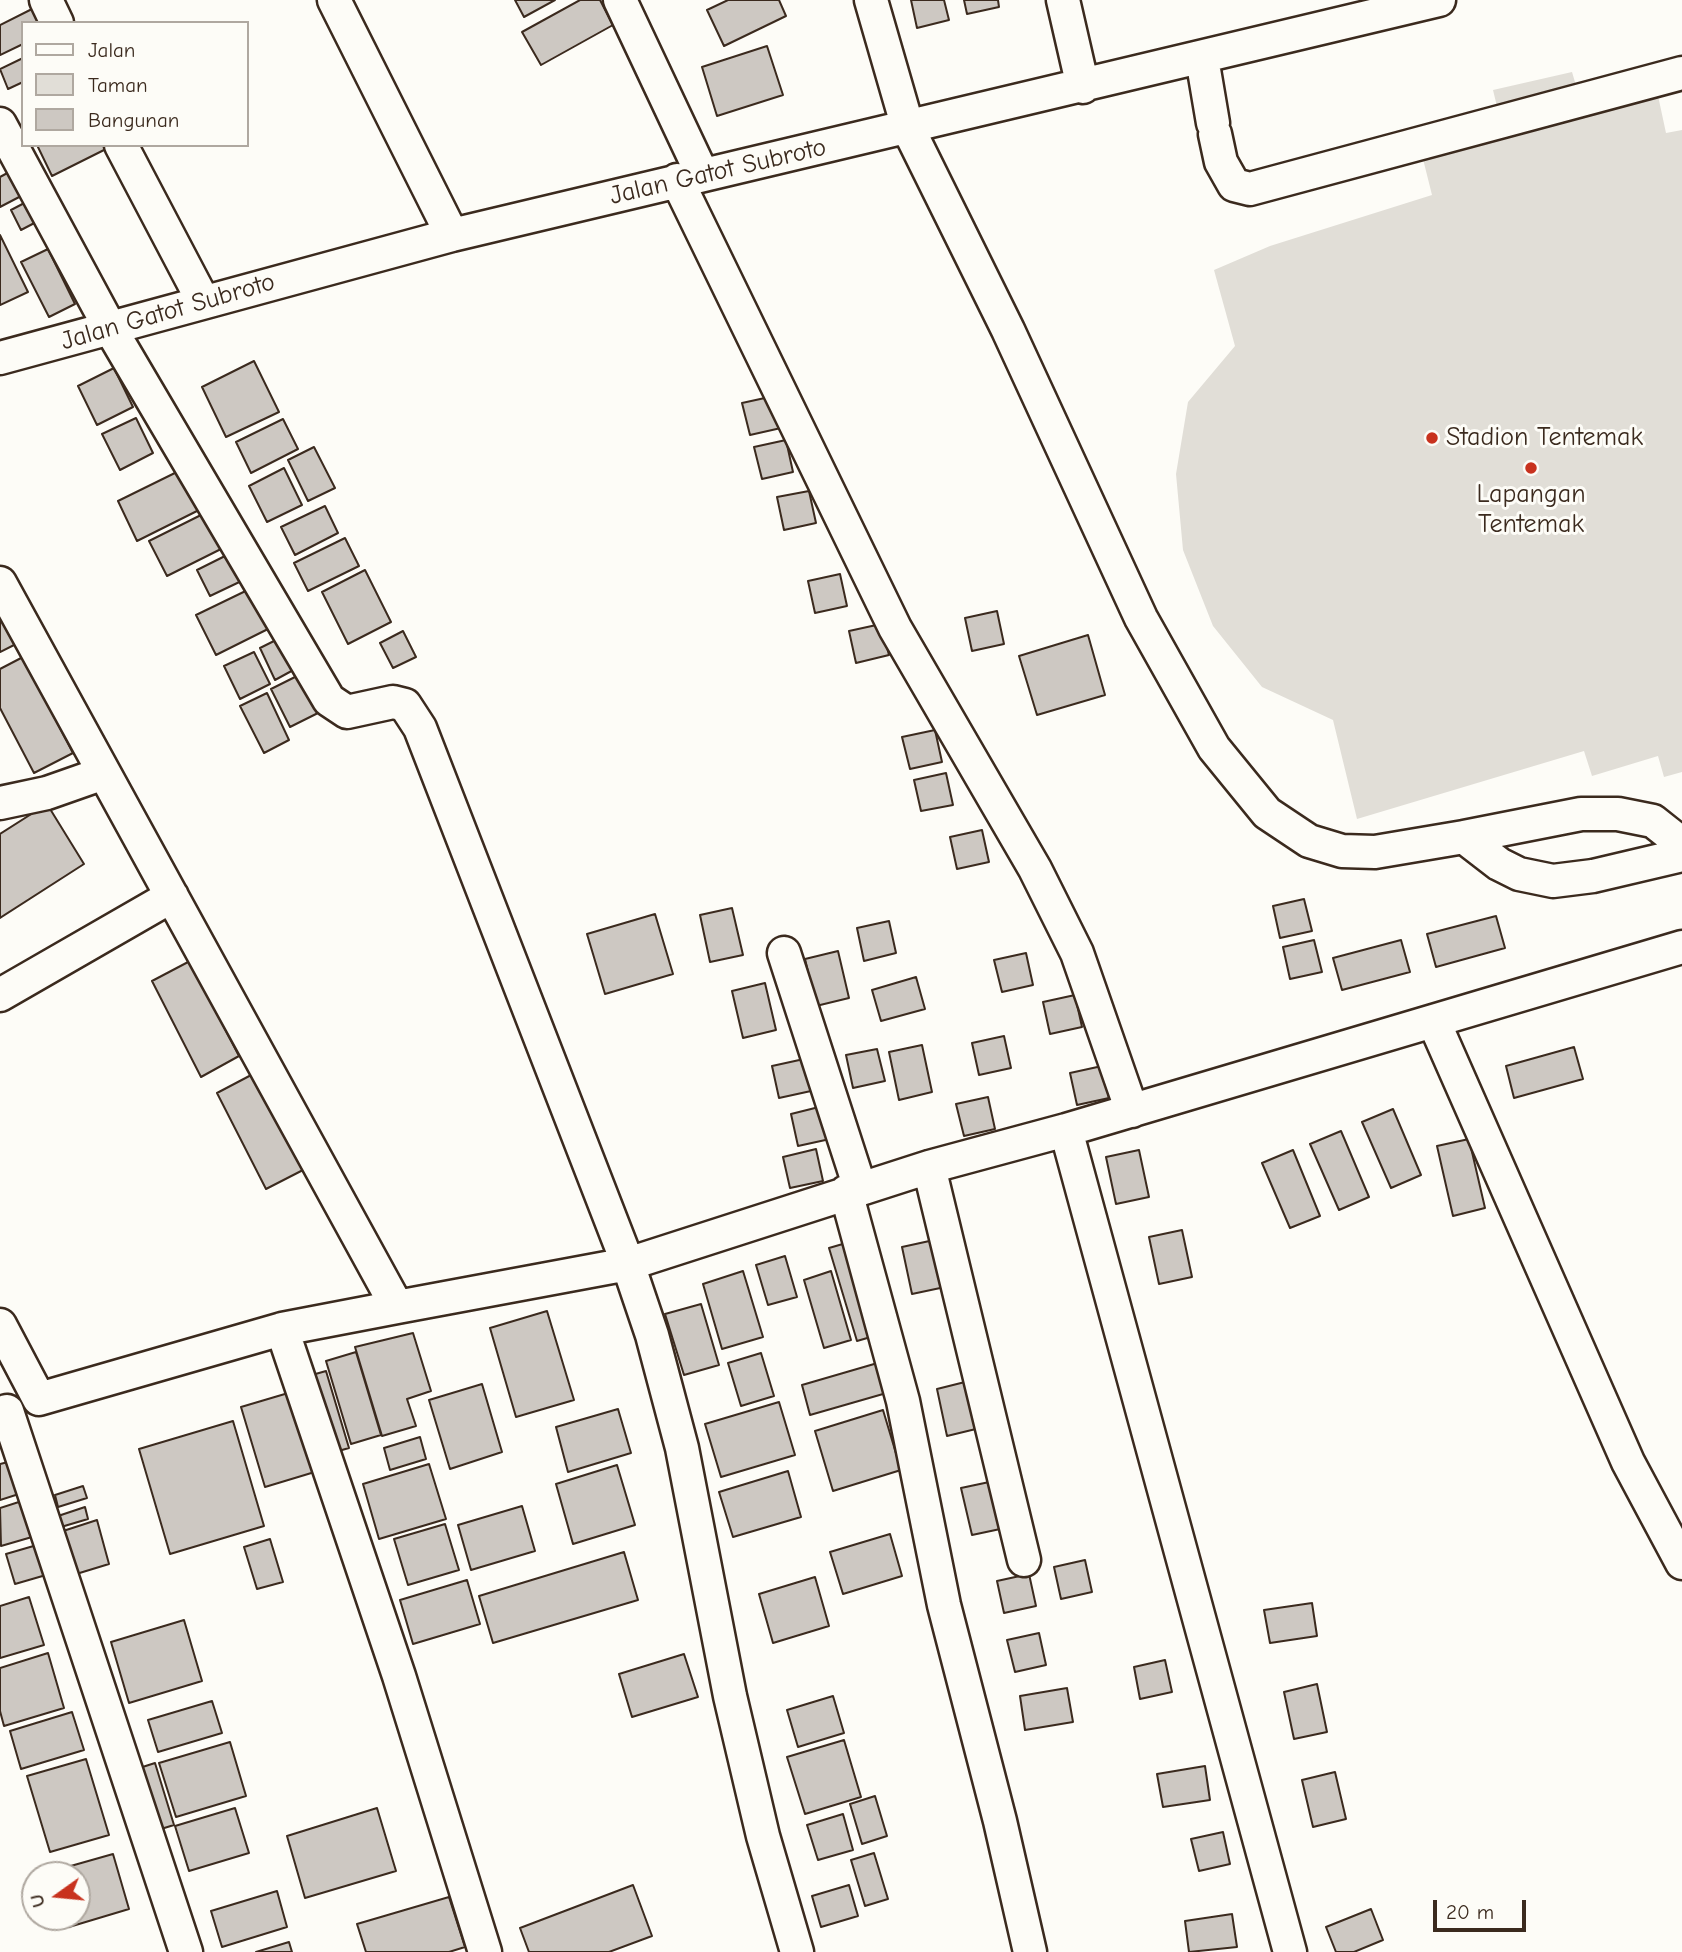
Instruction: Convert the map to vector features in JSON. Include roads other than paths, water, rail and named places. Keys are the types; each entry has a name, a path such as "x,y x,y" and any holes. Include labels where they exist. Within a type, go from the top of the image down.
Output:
{"street":[{"path":"46,0 56,21"},
{"path":"334,0 452,235"},
{"path":"620,0 689,177 895,628 1035,869 1077,953 1132,1111"},
{"path":"871,0 908,128 1008,330 1141,618 1214,748 1268,813 1309,841 1342,851 1375,852 1581,814 1618,814 1653,821 1682,844"},
{"path":"1063,0 1083,87"},
{"name":"Jalan Gatot Subroto","path":"0,358 452,235 689,177 1083,87 1439,0"},
{"path":"1202,58 1221,162 1234,185 1250,189 1682,73"},
{"path":"0,124 110,328 329,700 347,712 393,702 405,705 412,713 628,1264 653,1335 682,1448 730,1696 763,1836 797,1952"},
{"path":"122,147 203,301"},
{"path":"0,583 397,1307"},
{"path":"0,803 47,793 104,774"},
{"path":"1464,837 1499,864 1519,874 1553,881 1593,876 1682,855"},
{"path":"0,995 172,896"},
{"path":"187,1952 3,1412 282,1329 628,1264 929,1167 1132,1111 1682,947"},
{"path":"784,953 853,1190 903,1401 944,1605 1000,1821 1030,1952"},
{"path":"1434,1022 1628,1462 1682,1563"},
{"path":"1066,1130 1290,1952"},
{"path":"929,1167 1024,1560"},
{"path":"0,1325 40,1399"},
{"path":"282,1329 399,1676 485,1952"}],"place":[{"name":"Stadion Tentemak","path":"1432,438"},
{"name":"Lapangan Tentemak","path":"1531,468"}]}
